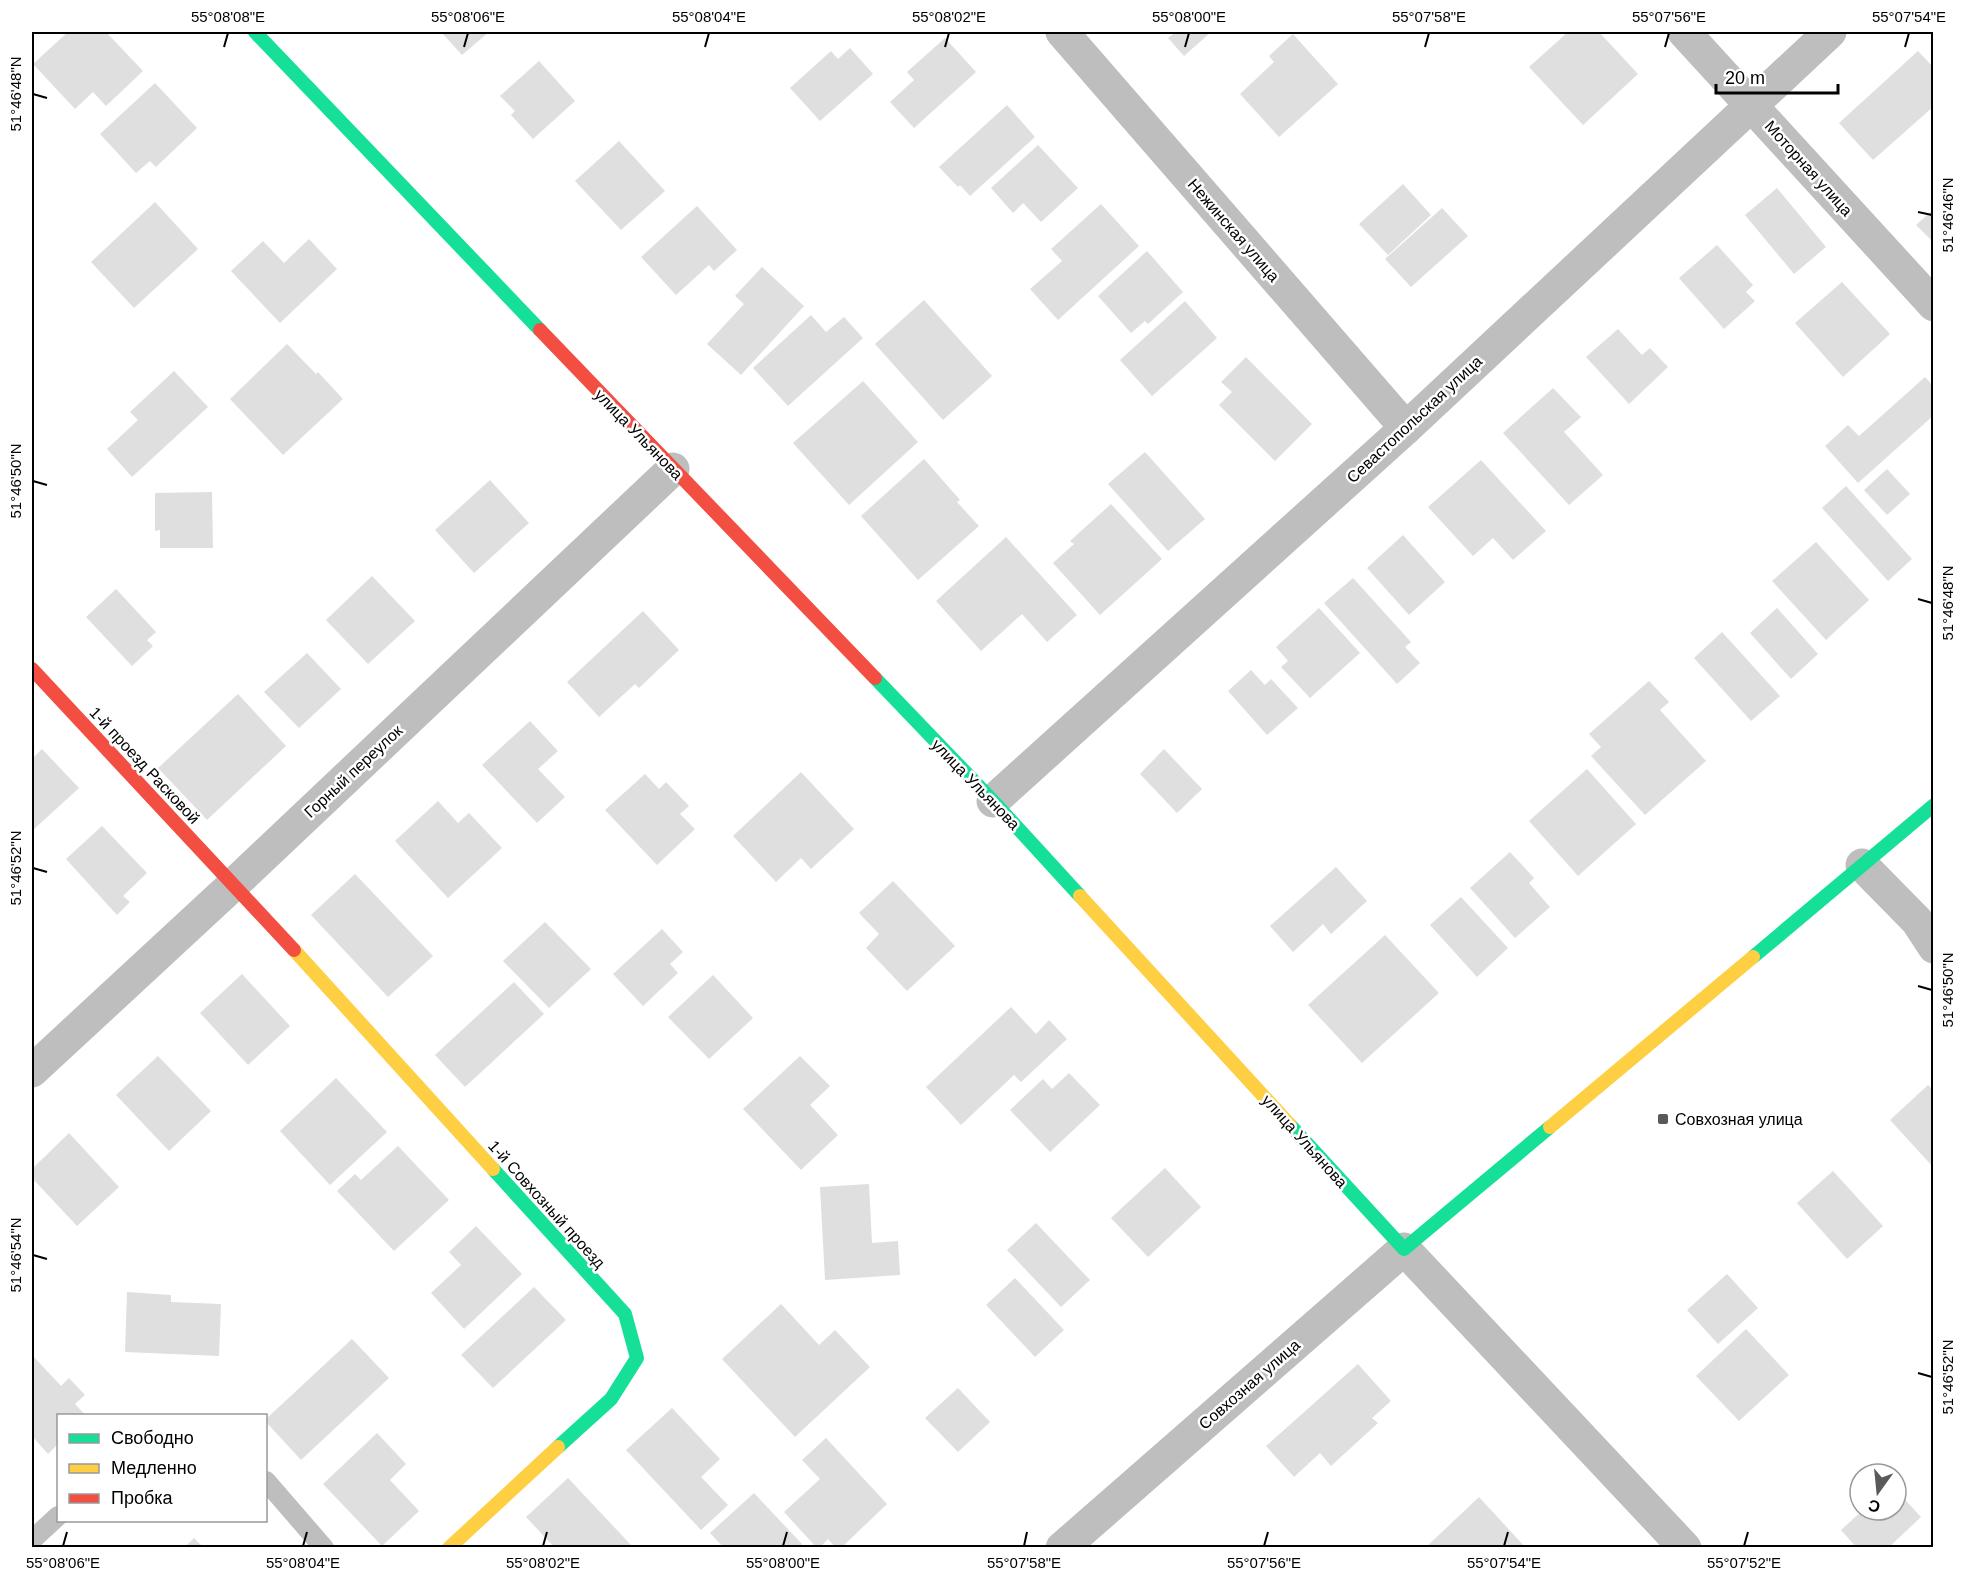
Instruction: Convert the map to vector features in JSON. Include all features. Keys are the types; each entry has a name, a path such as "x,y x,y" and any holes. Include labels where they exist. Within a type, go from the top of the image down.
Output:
{"main road":[{"name":"улица Ульянова","path":"255,32 993,801 1404,1249"},
{"name":"1-й проезд Расковой","path":"32,669 234,884"},
{"name":"Совхозная улица","path":"1404,1249 1934,805"},
{"name":"1-й Совхозный проезд","path":"234,884 625,1314 637,1358 611,1399 449,1548"}],"street":[{"name":"Нежинская улица","path":"1062,32 1406,428"},
{"name":"Моторная улица","path":"1684,32 1934,305"},
{"name":"Севастопольская улица","path":"993,801 1406,428 1830,32"},
{"name":"Горный переулок","path":"32,1071 234,884 673,469"},
{"path":"1862,865 1917,921 1934,948"},
{"name":"Совхозная улица","path":"1062,1548 1404,1249"},
{"name":"улица Ульянова","path":"1404,1249 1685,1548"}],"lane":[{"path":"267,1482 324,1548"},
{"path":"32,1540 57,1517"}],"building":[{"path":"68,32 106,32 143,71 106,106 93,92 75,109 33,64"},
{"path":"441,32 489,32 462,55"},
{"path":"1176,32 1211,32 1184,56 1168,38"},
{"path":"1568,32 1599,32 1638,74 1583,125 1529,67"},
{"path":"1293,34 1338,84 1279,137 1240,94 1274,62 1269,56"},
{"path":"945,38 976,72 914,128 890,102 914,80 907,72"},
{"path":"850,48 873,74 820,121 790,88 831,51 838,59"},
{"path":"1918,51 1934,68 1934,106 1873,160 1839,123"},
{"path":"539,61 575,101 533,139 511,115 515,111 500,96"},
{"path":"155,83 197,128 156,167 150,161 136,173 100,134"},
{"path":"1007,105 1035,137 970,196 939,167"},
{"path":"619,141 665,191 621,230 575,181"},
{"path":"1038,145 1078,188 1041,222 1023,203 1013,213 991,188"},
{"path":"1403,184 1431,215 1388,255 1359,224"},
{"path":"1777,188 1826,247 1794,274 1745,215"},
{"path":"155,202 198,249 134,308 91,262"},
{"path":"1101,204 1139,246 1058,320 1030,289 1062,261 1051,249"},
{"path":"697,206 737,250 714,271 709,265 676,295 641,257"},
{"path":"1442,208 1468,236 1411,287 1385,259"},
{"path":"1934,209 1934,243 1916,225"},
{"path":"309,239 337,269 280,323 231,271 263,241 284,263"},
{"path":"1717,245 1753,285 1746,292 1755,301 1724,329 1679,278"},
{"path":"1147,251 1183,292 1148,324 1145,321 1131,333 1098,296"},
{"path":"762,267 804,306 741,375 707,344 744,304 735,296"},
{"path":"1842,282 1890,334 1843,377 1795,323"},
{"path":"924,300 992,376 943,420 875,344"},
{"path":"1185,301 1217,338 1152,396 1120,360"},
{"path":"811,315 826,332 844,317 863,338 788,406 753,368"},
{"path":"1618,329 1642,355 1650,348 1668,367 1629,404 1586,357"},
{"path":"287,344 343,399 283,455 230,399"},
{"path":"1246,357 1312,424 1275,461 1219,405 1232,392 1221,382"},
{"path":"174,371 208,407 132,477 107,449 138,420 130,412"},
{"path":"1925,377 1934,387 1934,415 1858,483 1825,446 1848,425 1859,436"},
{"path":"863,381 918,442 849,505 793,443"},
{"path":"1553,388 1581,417 1564,432 1603,475 1569,505 1503,433"},
{"path":"1145,452 1205,519 1168,551 1108,484"},
{"path":"924,459 960,500 957,502 979,526 918,580 861,516"},
{"path":"1481,460 1546,531 1513,560 1493,538 1473,556 1428,507"},
{"path":"1887,469 1910,494 1887,515 1864,490"},
{"path":"490,480 529,523 474,573 435,530"},
{"path":"1846,486 1912,559 1888,581 1822,508"},
{"path":"212,492 213,548 160,548 160,530 155,531 155,493"},
{"path":"1111,504 1162,559 1100,615 1053,563 1074,544 1070,541"},
{"path":"1403,535 1445,582 1409,615 1367,568"},
{"path":"1006,537 1077,615 1047,642 1022,614 981,651 936,601"},
{"path":"1816,542 1869,600 1826,640 1772,581"},
{"path":"372,576 415,621 368,664 326,620"},
{"path":"1353,578 1411,642 1405,647 1420,663 1397,684 1324,603"},
{"path":"116,589 156,632 147,640 153,646 132,666 86,617"},
{"path":"1319,608 1360,653 1310,698 1281,667 1288,661 1276,647"},
{"path":"1777,608 1818,654 1791,679 1750,633"},
{"path":"643,611 679,650 639,688 635,684 599,717 567,682"},
{"path":"1722,632 1780,696 1751,721 1694,658"},
{"path":"307,653 341,689 299,728 264,692"},
{"path":"1251,670 1265,685 1271,679 1298,708 1267,735 1228,691"},
{"path":"1649,681 1669,702 1660,710 1706,761 1645,815 1591,756 1601,747 1589,734"},
{"path":"238,694 286,746 207,820 158,768"},
{"path":"530,721 558,751 538,769 565,797 537,823 482,765"},
{"path":"42,749 79,788 32,831 32,759"},
{"path":"1164,749 1202,789 1177,813 1140,774"},
{"path":"1587,769 1636,824 1578,876 1529,821"},
{"path":"801,772 854,829 811,869 801,858 776,882 733,836"},
{"path":"645,774 659,789 666,782 689,806 680,814 695,829 657,865 605,810"},
{"path":"438,801 458,823 469,813 502,848 448,898 395,841"},
{"path":"102,826 147,873 123,896 130,902 117,915 66,859"},
{"path":"1510,852 1534,878 1529,883 1550,907 1515,938 1470,888"},
{"path":"1336,867 1367,901 1331,934 1323,924 1293,952 1270,926"},
{"path":"355,874 433,956 388,997 311,915"},
{"path":"893,881 955,946 907,991 866,948 879,934 859,913"},
{"path":"1461,897 1508,948 1477,977 1430,925"},
{"path":"545,922 591,969 549,1008 503,961"},
{"path":"662,929 683,952 670,964 678,973 643,1006 613,974"},
{"path":"1385,935 1439,993 1362,1063 1308,1005"},
{"path":"242,974 290,1026 248,1065 200,1013"},
{"path":"713,975 753,1018 709,1059 668,1017"},
{"path":"514,982 544,1014 465,1087 435,1055"},
{"path":"1011,1007 1036,1034 1049,1020 1067,1039 1021,1082 1014,1075 961,1125 926,1087"},
{"path":"158,1056 211,1111 169,1151 116,1095"},
{"path":"800,1056 830,1086 810,1105 838,1135 801,1170 743,1109"},
{"path":"1069,1073 1100,1105 1050,1152 1010,1110 1043,1079 1052,1089"},
{"path":"336,1078 387,1132 330,1185 280,1131"},
{"path":"1928,1085 1934,1091 1934,1168 1890,1120"},
{"path":"69,1133 119,1187 77,1226 32,1178 32,1169"},
{"path":"398,1146 449,1200 394,1251 337,1191 355,1174 361,1180"},
{"path":"1165,1168 1201,1207 1148,1257 1111,1218"},
{"path":"1833,1171 1883,1226 1847,1259 1797,1203"},
{"path":"869,1184 872,1243 898,1241 900,1275 825,1280 820,1187"},
{"path":"1036,1223 1090,1280 1061,1307 1007,1250"},
{"path":"476,1226 522,1274 464,1329 431,1293 461,1265 449,1252"},
{"path":"1727,1274 1758,1308 1718,1344 1687,1310"},
{"path":"1015,1278 1064,1330 1035,1357 986,1305"},
{"path":"534,1287 566,1320 493,1388 461,1355"},
{"path":"127,1292 171,1295 171,1302 221,1304 219,1356 125,1352"},
{"path":"781,1304 819,1345 835,1330 870,1367 795,1437 722,1359"},
{"path":"1746,1329 1789,1375 1739,1421 1696,1376"},
{"path":"352,1339 389,1378 301,1460 267,1423 267,1418"},
{"path":"32,1355 61,1386 69,1378 85,1395 75,1404 84,1414 57,1414 57,1445 48,1454 32,1436"},
{"path":"1358,1364 1391,1401 1372,1418 1378,1423 1331,1466 1320,1453 1294,1477 1266,1446"},
{"path":"958,1388 990,1422 958,1452 925,1418"},
{"path":"672,1408 720,1459 701,1477 728,1505 701,1530 626,1450"},
{"path":"377,1433 406,1464 390,1480 419,1511 382,1546 323,1484"},
{"path":"826,1438 887,1504 841,1548 836,1548 828,1539 817,1548 784,1512 820,1479 802,1460"},
{"path":"568,1478 631,1545 628,1548 555,1548 526,1517"},
{"path":"754,1493 802,1544 799,1548 724,1548 710,1533"},
{"path":"1479,1497 1526,1548 1425,1548"},
{"path":"1908,1503 1921,1517 1888,1548 1857,1548 1841,1530 1850,1522 1908,1522"},
{"path":"194,1538 204,1548 184,1548"}],"traffic: fast":[{"path":"255,32 540,330"},
{"path":"875,678 1080,896"},
{"path":"1753,957 1934,805"},
{"path":"1290,1125 1404,1249 1550,1127"},
{"path":"493,1169 625,1314 637,1358 611,1399 558,1447"}],"traffic: slow":[{"path":"1080,896 1290,1125"},
{"path":"294,950 493,1169"},
{"path":"1550,1127 1753,957"},
{"path":"449,1548 558,1447"}],"traffic: jam":[{"path":"540,330 875,678"},
{"path":"32,669 294,950"}],"place":[{"name":"Совхозная улица","path":"1663,1119"}]}
